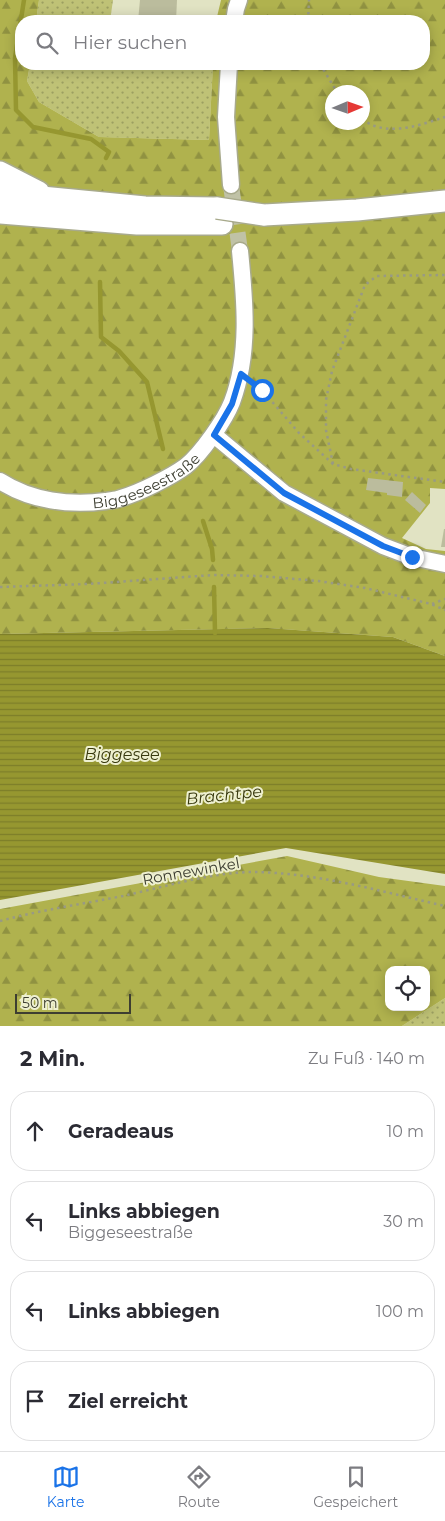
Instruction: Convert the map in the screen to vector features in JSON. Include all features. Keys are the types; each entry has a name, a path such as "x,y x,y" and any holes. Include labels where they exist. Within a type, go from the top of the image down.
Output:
{"main road":[{"path":"0,172 50,198"},
{"path":"0,193 146,206 220,216"},
{"path":"0,213 137,224 220,216 357,210 445,201"}],"street":[{"path":"235,15 239,0"},
{"path":"229,70 226,117 231,185"},
{"name":"Biggeseestraße","path":"0,481 9,487 46,500 92,503 121,499 160,481 186,466 214,435 232,404 241,374 244,347 244,300 240,251"},
{"path":"214,435 284,493 383,546 412,557 445,564"}],"path":[{"path":"308,15 309,0"},
{"path":"324,70 333,85"},
{"path":"370,123 394,129 445,117"},
{"path":"333,464 326,430 326,400 332,371 365,285 378,276 445,275"},
{"path":"241,374 262,390 299,433 333,464 350,469 445,482"},
{"path":"0,587 88,584 213,575 261,576 327,582 365,588 431,604 445,610"},
{"path":"431,604 445,599"},
{"name":"Ronnewinkel","path":"0,921 212,876 253,872 291,875 345,883 445,906"}],"green space":[{"path":"0,0 39,0 37,15 15,15 15,70 29,70 27,81 39,102 99,137 209,140 213,70 430,70 430,15 217,15 221,0 445,0 445,489 430,488 430,503 402,538 426,549 445,551 445,656 393,637 268,628 0,634"},
{"path":"39,0 113,0 111,15 37,15"},
{"path":"29,70 213,70 209,140 99,137 39,102 27,81"},
{"path":"287,856 379,877 445,886 445,998 430,1008 430,966 385,966 385,1011 425,1011 402,1026 0,1026 0,909"},
{"path":"445,998 445,1026 402,1026 425,1011 430,1011 430,1008"}],"water":[{"name":"Biggesee","path":"268,628 393,637 445,656 445,874 286,848 0,900 0,634"}],"building":[{"path":"140,0 177,0 176,15 139,15"},
{"path":"368,478 403,482 402,497 366,490"},
{"path":"412,492 426,505 420,513 405,500"},
{"path":"444,529 445,547 441,547"}],"waterway":[{"path":"22,15 24,0"},
{"path":"15,70 16,110 33,127 91,139 109,152 106,158"},
{"path":"100,282 101,337 119,351 147,382 163,449"},
{"path":"203,521 212,549 213,560"},
{"path":"214,587 215,633"}],"tunnel":[{"path":"231,185 240,251"}],"route":[{"path":"262,390 241,374 232,404 214,435 284,493 383,546 412,557"}],"water label":[{"name":"Brachtpe","path":"224,795"}]}
